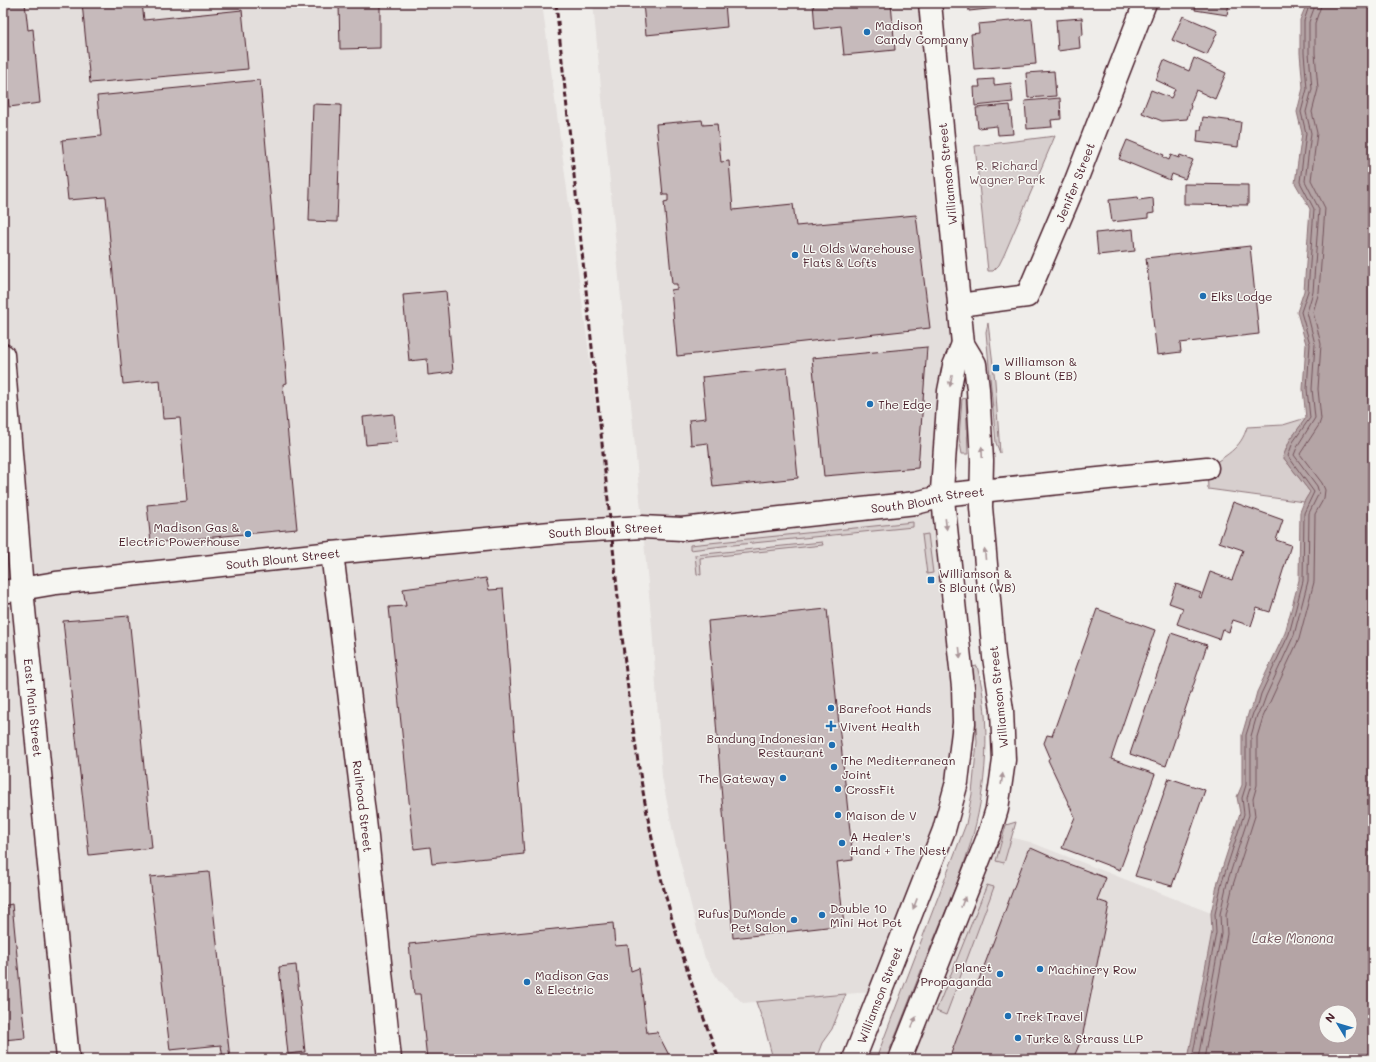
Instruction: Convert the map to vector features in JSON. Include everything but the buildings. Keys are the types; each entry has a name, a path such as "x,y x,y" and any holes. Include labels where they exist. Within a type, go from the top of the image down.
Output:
{"street":[{"name":"Williamson Street","path":"900,1059 987,839 998,802 1004,760 1002,710 994,657 981,490 982,461 976,364 963,344 930,3"},
{"name":"Jenifer Street","path":"959,305 1027,296 1075,183 1145,3"},
{"name":"Williamson Street","path":"854,1059 944,830 961,762 964,723 963,687 942,496 949,391 954,366 963,344"},
{"name":"East Main Street","path":"3,355 12,590 68,1059"},
{"name":"South Blount Street","path":"12,590 332,553 562,532 642,527 682,529 916,503 942,496 981,490 1207,468"},
{"name":"Railroad Street","path":"332,553 367,837 390,1059"}],"shaded area":[{"path":"3,3 542,3 609,502 638,766 652,841 668,908 696,995 719,1059 3,1059"},
{"path":"593,3 930,3 963,344 949,391 963,742 881,991 743,1003 719,981 705,958 701,945 674,837 662,777 652,626"},
{"path":"990,832 1030,842 1211,913 1212,932 1188,1059 901,1059"}],"green space":[{"name":"R. Richard Wagner Park","path":"1055,136 1004,255 999,265 993,271 988,271 975,146"},
{"path":"988,323 995,381 1000,453 996,443 986,332"},
{"path":"966,398 968,454 962,454 959,438 962,399"},
{"path":"1306,418 1290,440 1283,457 1310,492 1304,502 1208,489 1207,468 1232,451 1241,441 1247,427 1283,425"},
{"path":"913,522 913,527 690,550 690,545"},
{"path":"928,534 933,573 927,574 922,535"},
{"path":"822,542 823,545 700,558 701,575 697,574 695,555"},
{"path":"977,666 985,710 986,756 984,779 976,824 957,883 886,1059 876,1059 966,824 972,794 977,742 972,667"},
{"path":"1016,822 1004,863 996,861 1006,825"},
{"path":"987,885 994,887 946,1015 936,1011"},
{"path":"846,994 832,1029 822,1043 816,1059 773,1059 763,1021 756,1002"}],"water":[{"name":"Lake Monona","path":"1307,3 1373,3 1373,1059 1188,1059 1212,932 1211,913 1218,881 1240,813 1237,797 1242,785 1242,735 1249,711 1254,703 1257,692 1285,633 1299,580 1300,512 1310,492 1283,457 1290,440 1306,418 1303,389 1306,344 1297,312 1304,291 1310,209 1295,183 1302,133 1297,112 1303,88 1300,53 1300,20"}],"railway":[{"path":"556,3 621,623 637,756 644,799 666,898 690,979 719,1059"}],"place":[{"name":"Madison Candy Company","path":"867,32"},
{"name":"LL Olds Warehouse Flats & Lofts","path":"795,255"},
{"name":"Elks Lodge","path":"1203,296"},
{"name":"Williamson & S Blount (EB)","path":"996,368"},
{"name":"The Edge","path":"870,404"},
{"name":"Madison Gas & Electric Powerhouse","path":"248,534"},
{"name":"Williamson & S Blount (WB)","path":"931,580"},
{"name":"Barefoot Hands","path":"831,708"},
{"name":"Vivent Health","path":"831,726"},
{"name":"Bandung Indonesian Restaurant","path":"832,745"},
{"name":"The Mediterranean Joint","path":"834,767"},
{"name":"The Gateway","path":"783,778"},
{"name":"CrossFit","path":"838,789"},
{"name":"Maison de V","path":"838,815"},
{"name":"A Healer's Hand + The Nest","path":"842,843"},
{"name":"Double 10 Mini Hot Pot","path":"822,915"},
{"name":"Rufus DuMonde Pet Salon","path":"794,920"},
{"name":"Machinery Row","path":"1040,969"},
{"name":"Planet Propaganda","path":"1000,974"},
{"name":"Madison Gas & Electric","path":"527,982"},
{"name":"Trek Travel","path":"1008,1016"},
{"name":"Turke & Strauss LLP","path":"1018,1038"}]}
